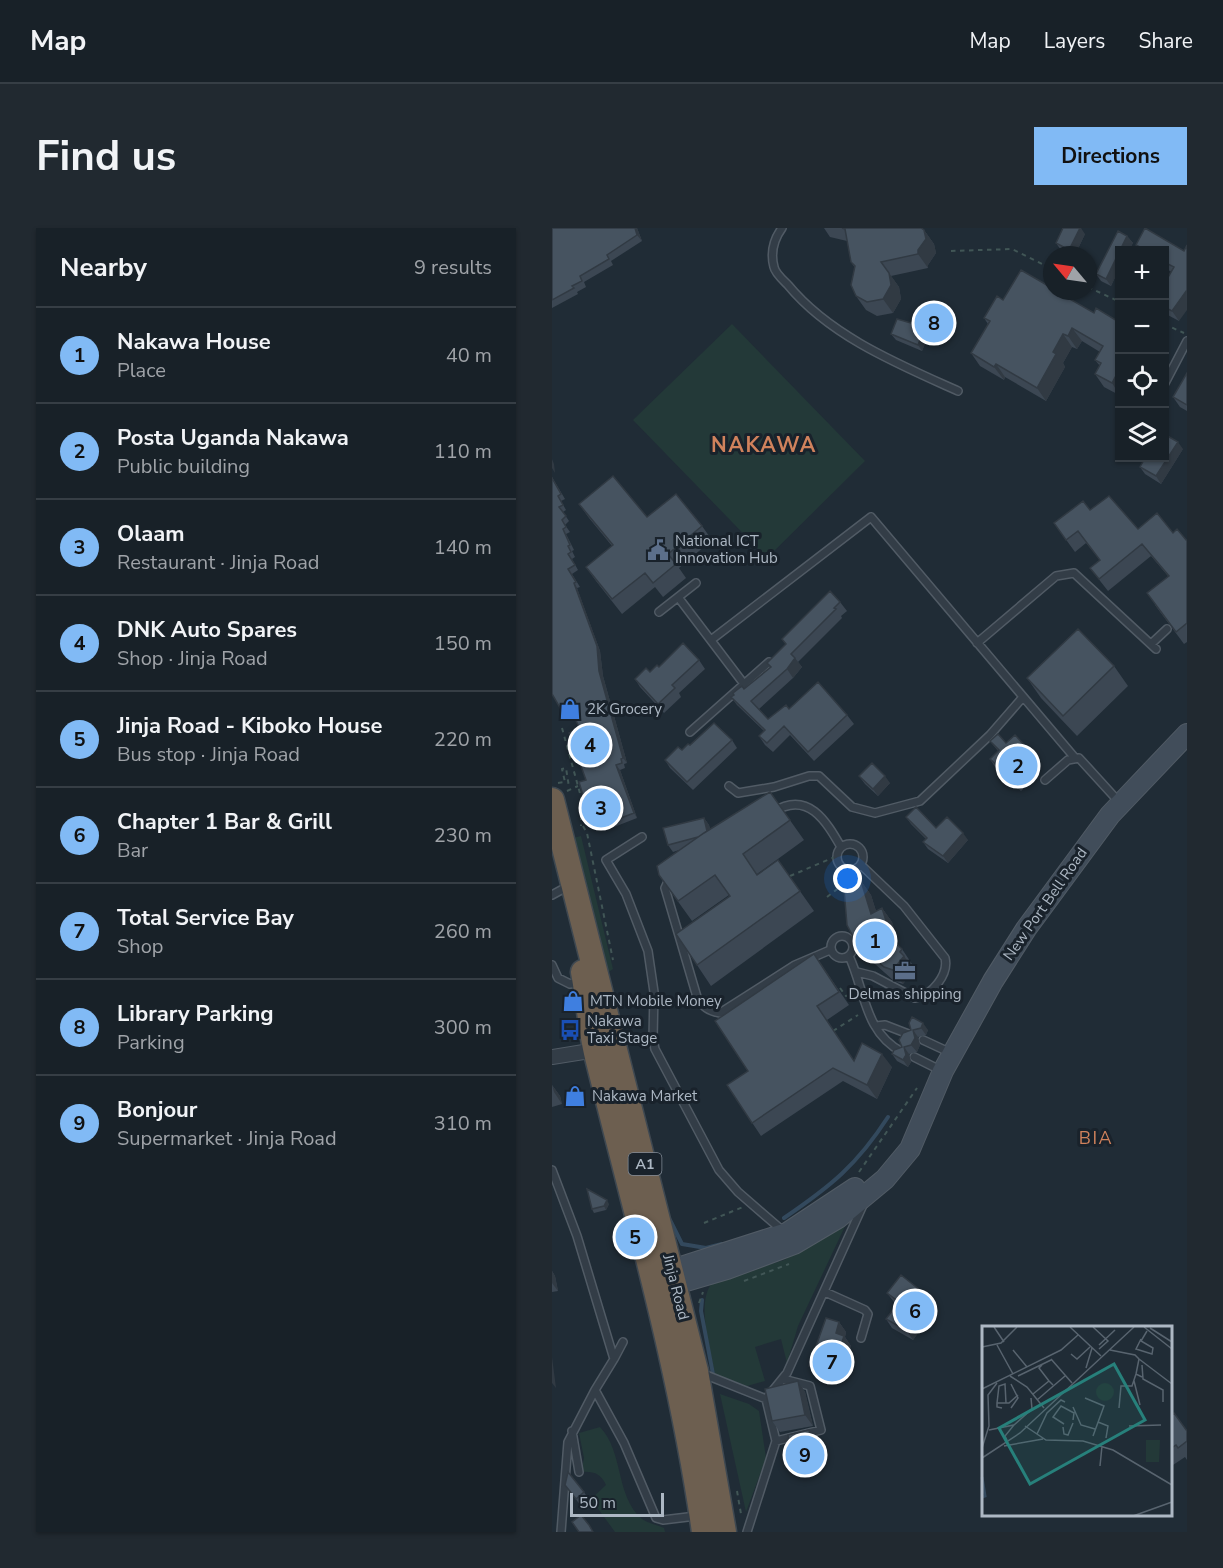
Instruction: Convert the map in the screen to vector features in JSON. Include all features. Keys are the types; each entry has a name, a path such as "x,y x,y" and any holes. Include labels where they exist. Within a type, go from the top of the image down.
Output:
{"highway":[{"name":"Jinja Road","path":"562,789 557,838 557,892 585,982 596,1050 648,1260 674,1280 690,1438 703,1523"},
{"name":"Jinja Road","path":"557,838 696,1371 724,1532"}],"main road":[{"name":"New Port Bell Road","path":"674,1280 786,1233 836,1202 867,1179 896,1149 924,1101 926,1088 947,1063 993,981 1026,929 1069,868 1120,803 1187,734"},
{"name":"New Port Bell Road","path":"674,1280 727,1269 794,1244 838,1218 868,1194 910,1149 930,1105 926,1088"},
{"path":"648,1260 674,1280"}],"street":[{"path":"552,1057 596,1050"}],"lane":[{"path":"782,228 774,240 774,268 797,296 834,326 892,361 958,391"},
{"path":"1169,375 1187,341"},
{"path":"711,640 871,517 1075,758 1083,760 1120,803"},
{"path":"977,643 1056,576 1066,572 1074,573 1153,646 1167,629"},
{"path":"658,612 696,583"},
{"path":"678,597 744,684"},
{"path":"690,732 769,662"},
{"path":"729,786 738,793 774,787 809,776 819,776 852,807 875,813 920,801 990,735 1023,697"},
{"path":"1045,780 1075,758"},
{"path":"769,814 784,805 800,805 810,808 826,820 842,847"},
{"path":"642,837 606,860 626,894 648,951 654,992 653,1043 719,1170 752,1204 786,1233"},
{"path":"850,897 851,874 861,865 863,856 859,848 850,844 842,847 837,856 841,867 851,874"},
{"path":"857,972 873,976 908,996 922,997 942,976 947,964 945,958 904,906 861,865"},
{"path":"678,871 668,878 665,888 697,997 704,1007 720,1013 795,965 830,950 834,938 846,936"},
{"path":"846,936 848,928"},
{"path":"846,936 853,943 849,956 857,972 866,1010 889,1044 902,1052"},
{"path":"830,950 836,957 849,956"},
{"path":"552,965 554,974 563,981 570,984 585,982"},
{"path":"876,1026 885,1025 911,1035"},
{"path":"923,1040 947,1063"},
{"path":"914,1057 947,1063"},
{"path":"552,1170 577,1236 614,1359"},
{"path":"766,1400 783,1379 825,1292 868,1194"},
{"path":"825,1292 866,1310 868,1314 861,1338"},
{"path":"561,1532 566,1454 572,1431 623,1342"},
{"path":"696,1371 766,1400"},
{"path":"776,1441 821,1430 810,1386 783,1379"},
{"path":"595,1390 624,1443 656,1518 703,1523"},
{"path":"747,1532 776,1441 766,1400"},
{"path":"572,1431 579,1472"}],"path":[{"path":"951,251 1012,249 1043,264"},
{"path":"1097,291 1115,300"},
{"path":"1169,326 1187,334"},
{"path":"557,838 583,826 581,797 562,728"},
{"path":"781,880 837,856"},
{"path":"827,897 851,874"},
{"path":"840,988 846,996 862,994"},
{"path":"828,1034 866,1010"},
{"path":"859,1173 926,1088"},
{"path":"704,1223 752,1204"}],"green space":[{"path":"732,324 865,461 767,558 633,420"},
{"path":"581,836 613,969 603,976 569,839"},
{"path":"847,1222 798,1326 787,1363 781,1339 755,1347 765,1381 747,1386 715,1374 705,1313 705,1301 713,1282 784,1260"},
{"path":"720,1394 749,1404 759,1411 766,1458 746,1512"},
{"path":"600,1427 608,1437 613,1449 627,1498 633,1509 642,1519 664,1528 665,1532 615,1532 591,1499 606,1485 596,1474 581,1472 584,1458 579,1433"}],"building":[{"path":"552,228 635,228 637,235 607,255 609,259 580,276 582,281 572,286 574,288 552,300"},
{"path":"842,228 921,228 924,230 926,239 918,250 918,254 881,262 889,273 891,285 883,299 867,302 856,296 851,285 855,266 851,262 845,229"},
{"path":"1063,228 1080,228 1071,246 1062,246 1056,243"},
{"path":"1145,228 1184,251 1187,245 1187,290 1172,311 1169,310 1169,276 1174,267 1169,264 1169,246 1136,245"},
{"path":"1118,231 1127,236 1122,246 1115,246 1115,261 1106,279 1097,274"},
{"path":"1021,270 1043,283 1043,300 1072,300 1094,313 1096,308 1115,320 1115,377 1112,383 1095,374 1101,363 1095,360 1103,346 1072,328 1068,336 1063,334 1053,352 1056,354 1037,388 996,364 994,367 971,353 990,321 984,318 997,296 1003,300"},
{"path":"897,319 925,327 918,345 891,334"},
{"path":"1187,373 1187,405 1173,397"},
{"path":"1169,437 1178,442 1169,456"},
{"path":"1143,462 1165,462 1156,476 1140,467"},
{"name":"National ICT Innovation Hub","path":"613,476 647,517 676,494 702,526 668,554 676,564 653,583 645,573 612,599 586,567 613,545 579,504"},
{"path":"552,478 561,494 558,496 563,505 559,507 566,516 562,520 566,527 563,529 570,545 568,546 571,552 568,554 575,565 568,569 576,582 574,583 597,646 599,671 623,758 622,763 616,765 634,813 600,826 589,800 585,802 579,782 586,780 569,733 580,729 570,708 563,713 552,694"},
{"path":"1109,496 1138,529 1157,513 1173,533 1177,529 1187,541 1187,623 1176,632 1147,593 1169,576 1142,544 1099,579 1090,568 1100,560 1078,531 1066,540 1054,523 1083,501 1090,510"},
{"path":"830,591 840,602 834,608 836,609 791,654 795,658 787,669 751,701 768,719 786,705 789,709 818,682 847,715 808,752 784,726 767,743 759,736 765,730 731,697 742,686 744,689 771,667 767,663 786,644 782,639"},
{"path":"1078,629 1114,666 1063,716 1027,678"},
{"path":"683,643 699,660 672,685 675,688 658,704 635,679 646,668 650,672 657,665 659,667"},
{"path":"714,723 732,740 687,782 665,760 678,747 682,750 688,744 690,745"},
{"path":"998,734 1006,743 1015,735 1032,753 1018,766 1023,771 1013,780 990,759 999,750 990,741"},
{"path":"872,763 885,776 873,789 859,776"},
{"path":"770,792 790,820 743,854 757,875 778,860 800,891 697,965 676,934 730,896 715,875 678,901 659,875 657,866 704,833"},
{"path":"916,807 936,828 947,817 963,833 943,856 923,842 927,838 906,817"},
{"path":"704,818 707,831 698,837 668,845 663,828"},
{"path":"861,881 871,914 882,908 887,924 879,928 902,949 900,952 904,956 893,970 884,967 856,942 847,925 845,884"},
{"path":"814,954 839,992 817,1006 854,1061 862,1043 882,1054 867,1085 833,1068 752,1123 727,1085 748,1071 715,1021"},
{"path":"912,1017 923,1023 921,1028 913,1030 915,1038 911,1045 904,1047 906,1055 903,1060 892,1054 894,1050 902,1047 899,1040 903,1033 911,1030 909,1023"},
{"path":"587,1189 607,1200 604,1206 592,1209"},
{"path":"901,1275 930,1298 907,1331 886,1319 899,1302 887,1293"},
{"path":"826,1318 839,1322 836,1333 844,1336 832,1373 809,1366"},
{"path":"798,1381 805,1415 772,1421 765,1389"},
{"path":"1174,1413 1187,1431 1187,1441 1178,1448 1176,1445 1172,1448 1172,1414"},
{"path":"809,1430 813,1449 791,1453 788,1435"},
{"path":"568,1472 584,1492 576,1499 565,1485"},
{"path":"581,1515 593,1532 579,1532 572,1522"}],"waterway":[{"path":"784,1218 842,1174 865,1149 888,1117"},
{"path":"670,1220 682,1244 706,1248 722,1244"},
{"path":"702,1300 701,1311 713,1374"}],"place":[{"name":"Library Parking","path":"934,323"},
{"name":"National ICT Innovation Hub","path":"658,550"},
{"name":"2K Grocery","path":"570,709"},
{"name":"DNK Auto Spares","path":"590,745"},
{"name":"Posta Uganda Nakawa","path":"1018,766"},
{"name":"Olaam","path":"601,808"},
{"name":"Nakawa House","path":"875,941"},
{"name":"Delmas shipping","path":"905,971"},
{"name":"MTN Mobile Money","path":"573,1001"},
{"name":"Nakawa Taxi Stage","path":"570,1030"},
{"name":"Nakawa Market","path":"575,1096"},
{"name":"Jinja Road - Kiboko House","path":"635,1237"},
{"name":"Chapter 1 Bar & Grill","path":"915,1311"},
{"name":"Total Service Bay","path":"832,1362"},
{"name":"Bonjour","path":"805,1455"}],"district":[{"name":"NAKAWA","path":"764,445"},
{"name":"BIA","path":"1096,1138"}]}
